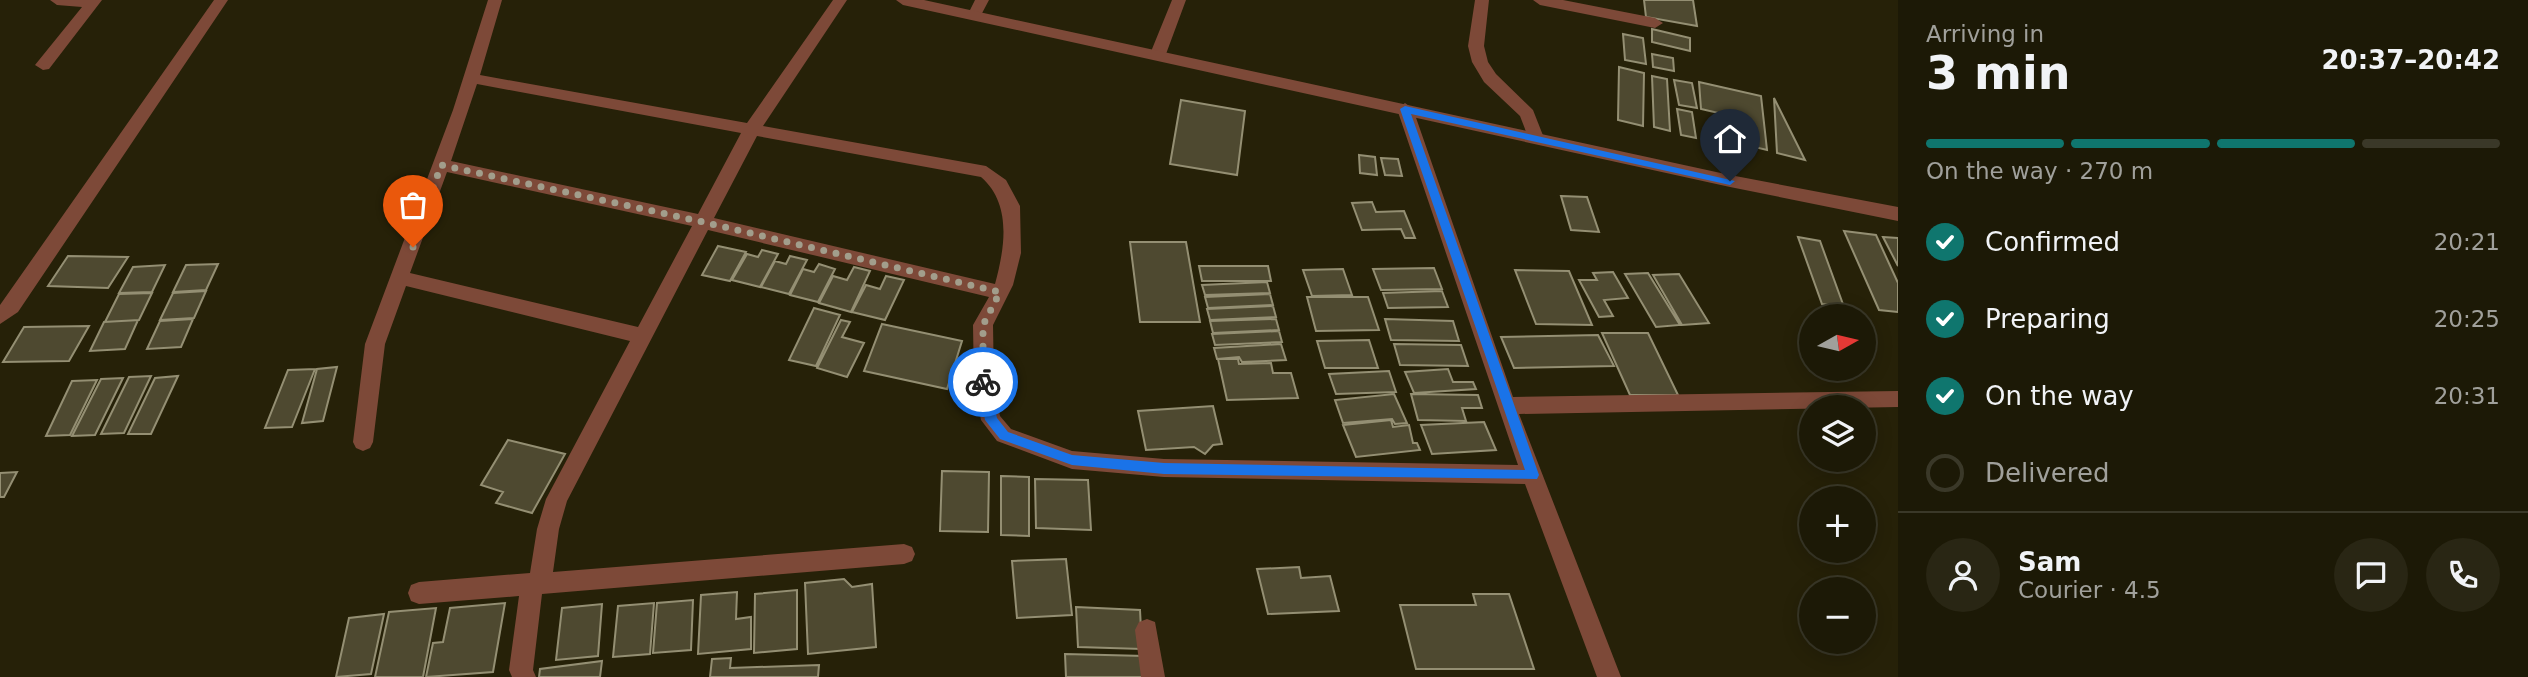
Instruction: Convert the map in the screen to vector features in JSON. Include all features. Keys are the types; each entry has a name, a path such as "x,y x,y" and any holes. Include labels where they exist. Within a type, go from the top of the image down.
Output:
{"street":[{"path":"57,0 94,1"},
{"path":"0,316 11,307 221,0"},
{"path":"363,442 375,344 441,165 495,0"},
{"path":"524,677 521,670 536,584 554,507 753,127 840,0"},
{"path":"903,0 978,7 1158,54 1536,138 1898,214"},
{"path":"1158,54 1179,0"},
{"path":"1482,0 1476,46 1480,62 1490,78 1527,114 1536,138"},
{"path":"1540,0 1655,23"},
{"path":"43,65 94,1"},
{"path":"470,78 753,127 986,172 1000,184 1011,206 1012,253 1000,292 983,325 984,386 991,420 1004,435 1072,460 1164,468 1533,475"},
{"path":"1405,109 1506,406 1609,677"},
{"path":"441,165 703,222 1000,292"},
{"path":"401,278 643,336"},
{"path":"1506,406 1898,399"},
{"path":"419,593 904,554"},
{"path":"1147,630 1153,677"}],"building":[{"path":"1644,0 1693,0 1697,26 1646,17"},
{"path":"1652,29 1690,38 1690,51 1652,42"},
{"path":"1623,34 1643,38 1646,64 1625,60"},
{"path":"1652,54 1673,58 1674,71 1653,67"},
{"path":"1619,67 1644,73 1643,126 1618,120"},
{"path":"1652,76 1667,79 1670,131 1654,127"},
{"path":"1674,80 1692,83 1697,108 1679,105"},
{"path":"1699,82 1761,96 1767,150 1725,140 1723,114 1701,109"},
{"path":"1774,98 1805,160 1777,153"},
{"path":"1181,100 1245,111 1237,175 1170,164"},
{"path":"1677,109 1692,112 1696,138 1681,135"},
{"path":"1359,155 1375,157 1377,175 1360,173"},
{"path":"1381,158 1398,159 1402,176 1385,175"},
{"path":"1561,196 1587,197 1599,232 1571,230"},
{"path":"1372,202 1376,212 1404,211 1415,238 1405,238 1401,229 1362,230 1352,203"},
{"path":"1844,231 1876,235 1898,283 1898,312 1879,310"},
{"path":"1798,237 1820,241 1843,304 1822,304"},
{"path":"1883,237 1898,238 1898,266"},
{"path":"1130,242 1186,242 1200,322 1140,322"},
{"path":"718,246 746,252 730,281 702,275"},
{"path":"762,250 778,254 760,287 732,280 747,254 758,257"},
{"path":"68,256 128,257 108,288 48,286"},
{"path":"790,256 807,260 789,294 761,287 775,261 786,264"},
{"path":"218,264 206,290 173,292 186,265"},
{"path":"819,264 835,269 818,302 790,295 803,269 814,272"},
{"path":"165,265 152,292 119,293 133,267"},
{"path":"1199,266 1268,266 1271,281 1202,281"},
{"path":"854,267 870,271 851,312 819,303 833,276 847,280"},
{"path":"1434,268 1442,289 1381,290 1373,269"},
{"path":"1343,269 1352,295 1312,296 1303,270"},
{"path":"1515,270 1569,271 1592,325 1536,324"},
{"path":"1613,272 1628,298 1604,300 1613,316 1599,317 1579,280 1597,280 1593,273"},
{"path":"1648,273 1680,325 1656,327 1625,274"},
{"path":"1679,274 1709,323 1682,325 1653,275"},
{"path":"886,276 904,280 885,320 852,312 866,285 880,289"},
{"path":"1267,282 1270,293 1205,295 1202,285"},
{"path":"206,291 194,318 160,320 173,293"},
{"path":"1442,291 1448,307 1388,308 1383,293"},
{"path":"152,293 139,320 105,322 119,294"},
{"path":"1270,294 1273,305 1208,308 1205,297"},
{"path":"1307,297 1368,297 1379,330 1316,331"},
{"path":"1273,306 1276,317 1210,320 1207,309"},
{"path":"814,308 840,315 816,366 789,360"},
{"path":"193,319 181,347 147,349 160,321"},
{"path":"1276,319 1279,330 1213,333 1210,321"},
{"path":"1385,319 1453,321 1459,341 1391,340"},
{"path":"138,320 125,349 90,351 104,322"},
{"path":"841,320 850,322 842,337 864,343 847,377 817,368"},
{"path":"882,324 962,341 947,389 864,371"},
{"path":"89,326 69,361 3,362 24,327"},
{"path":"1279,331 1282,342 1215,345 1212,334"},
{"path":"1602,333 1648,333 1678,395 1630,395"},
{"path":"1598,335 1614,366 1514,368 1501,337"},
{"path":"1369,340 1378,368 1325,368 1317,341"},
{"path":"1281,344 1286,360 1242,362 1239,357 1217,359 1214,348"},
{"path":"1394,344 1461,345 1468,366 1400,365"},
{"path":"1218,359 1238,359 1239,364 1271,363 1273,373 1291,373 1298,398 1227,400"},
{"path":"337,367 323,421 302,423 317,369"},
{"path":"315,369 292,427 265,428 288,370"},
{"path":"1448,369 1453,382 1473,382 1476,389 1414,393 1405,372"},
{"path":"1389,371 1396,392 1336,394 1329,374"},
{"path":"151,376 124,433 101,434 129,377"},
{"path":"178,376 151,434 128,434 155,378"},
{"path":"123,378 95,435 72,436 101,379"},
{"path":"97,380 70,435 46,436 72,381"},
{"path":"1394,394 1407,423 1395,424 1392,419 1343,423 1335,400"},
{"path":"1411,394 1478,395 1482,408 1462,408 1466,421 1418,420"},
{"path":"1213,406 1222,444 1213,445 1205,454 1194,447 1146,450 1138,411"},
{"path":"1391,420 1393,427 1409,425 1413,443 1417,443 1420,450 1356,457 1343,425"},
{"path":"1484,422 1496,450 1432,454 1421,425"},
{"path":"508,440 565,454 532,513 496,503 503,492 481,485"},
{"path":"942,471 989,472 988,532 940,531"},
{"path":"17,472 4,497 0,497 0,473"},
{"path":"1001,476 1029,477 1029,536 1001,535"},
{"path":"1035,479 1088,480 1091,530 1036,528"},
{"path":"1066,559 1072,615 1017,618 1012,561"},
{"path":"1299,567 1301,578 1330,576 1339,611 1268,614 1257,569"},
{"path":"844,579 852,587 872,584 876,647 808,654 805,583"},
{"path":"797,590 797,649 754,653 755,594"},
{"path":"737,592 736,619 751,617 751,649 698,654 701,595"},
{"path":"1473,594 1509,594 1534,669 1416,669 1400,605 1476,605"},
{"path":"693,600 691,650 653,653 657,603"},
{"path":"505,603 493,672 426,677 433,643 443,642 450,608"},
{"path":"654,603 650,654 613,657 618,606"},
{"path":"602,604 598,656 556,660 562,608"},
{"path":"1076,607 1140,610 1142,649 1078,647"},
{"path":"436,608 423,677 375,677 389,612"},
{"path":"384,614 371,674 336,677 349,618"},
{"path":"1065,654 1145,656 1147,677 1066,677"},
{"path":"731,658 730,668 819,665 818,677 710,677 712,659"},
{"path":"602,661 600,677 539,677 540,669"}],"way so far":[{"path":"413,247 441,165 703,222 1000,292 983,325 983,382"}],"route":[{"path":"983,382 991,420 1004,435 1072,460 1164,468 1533,475 1506,406 1405,109 1730,181"}]}
